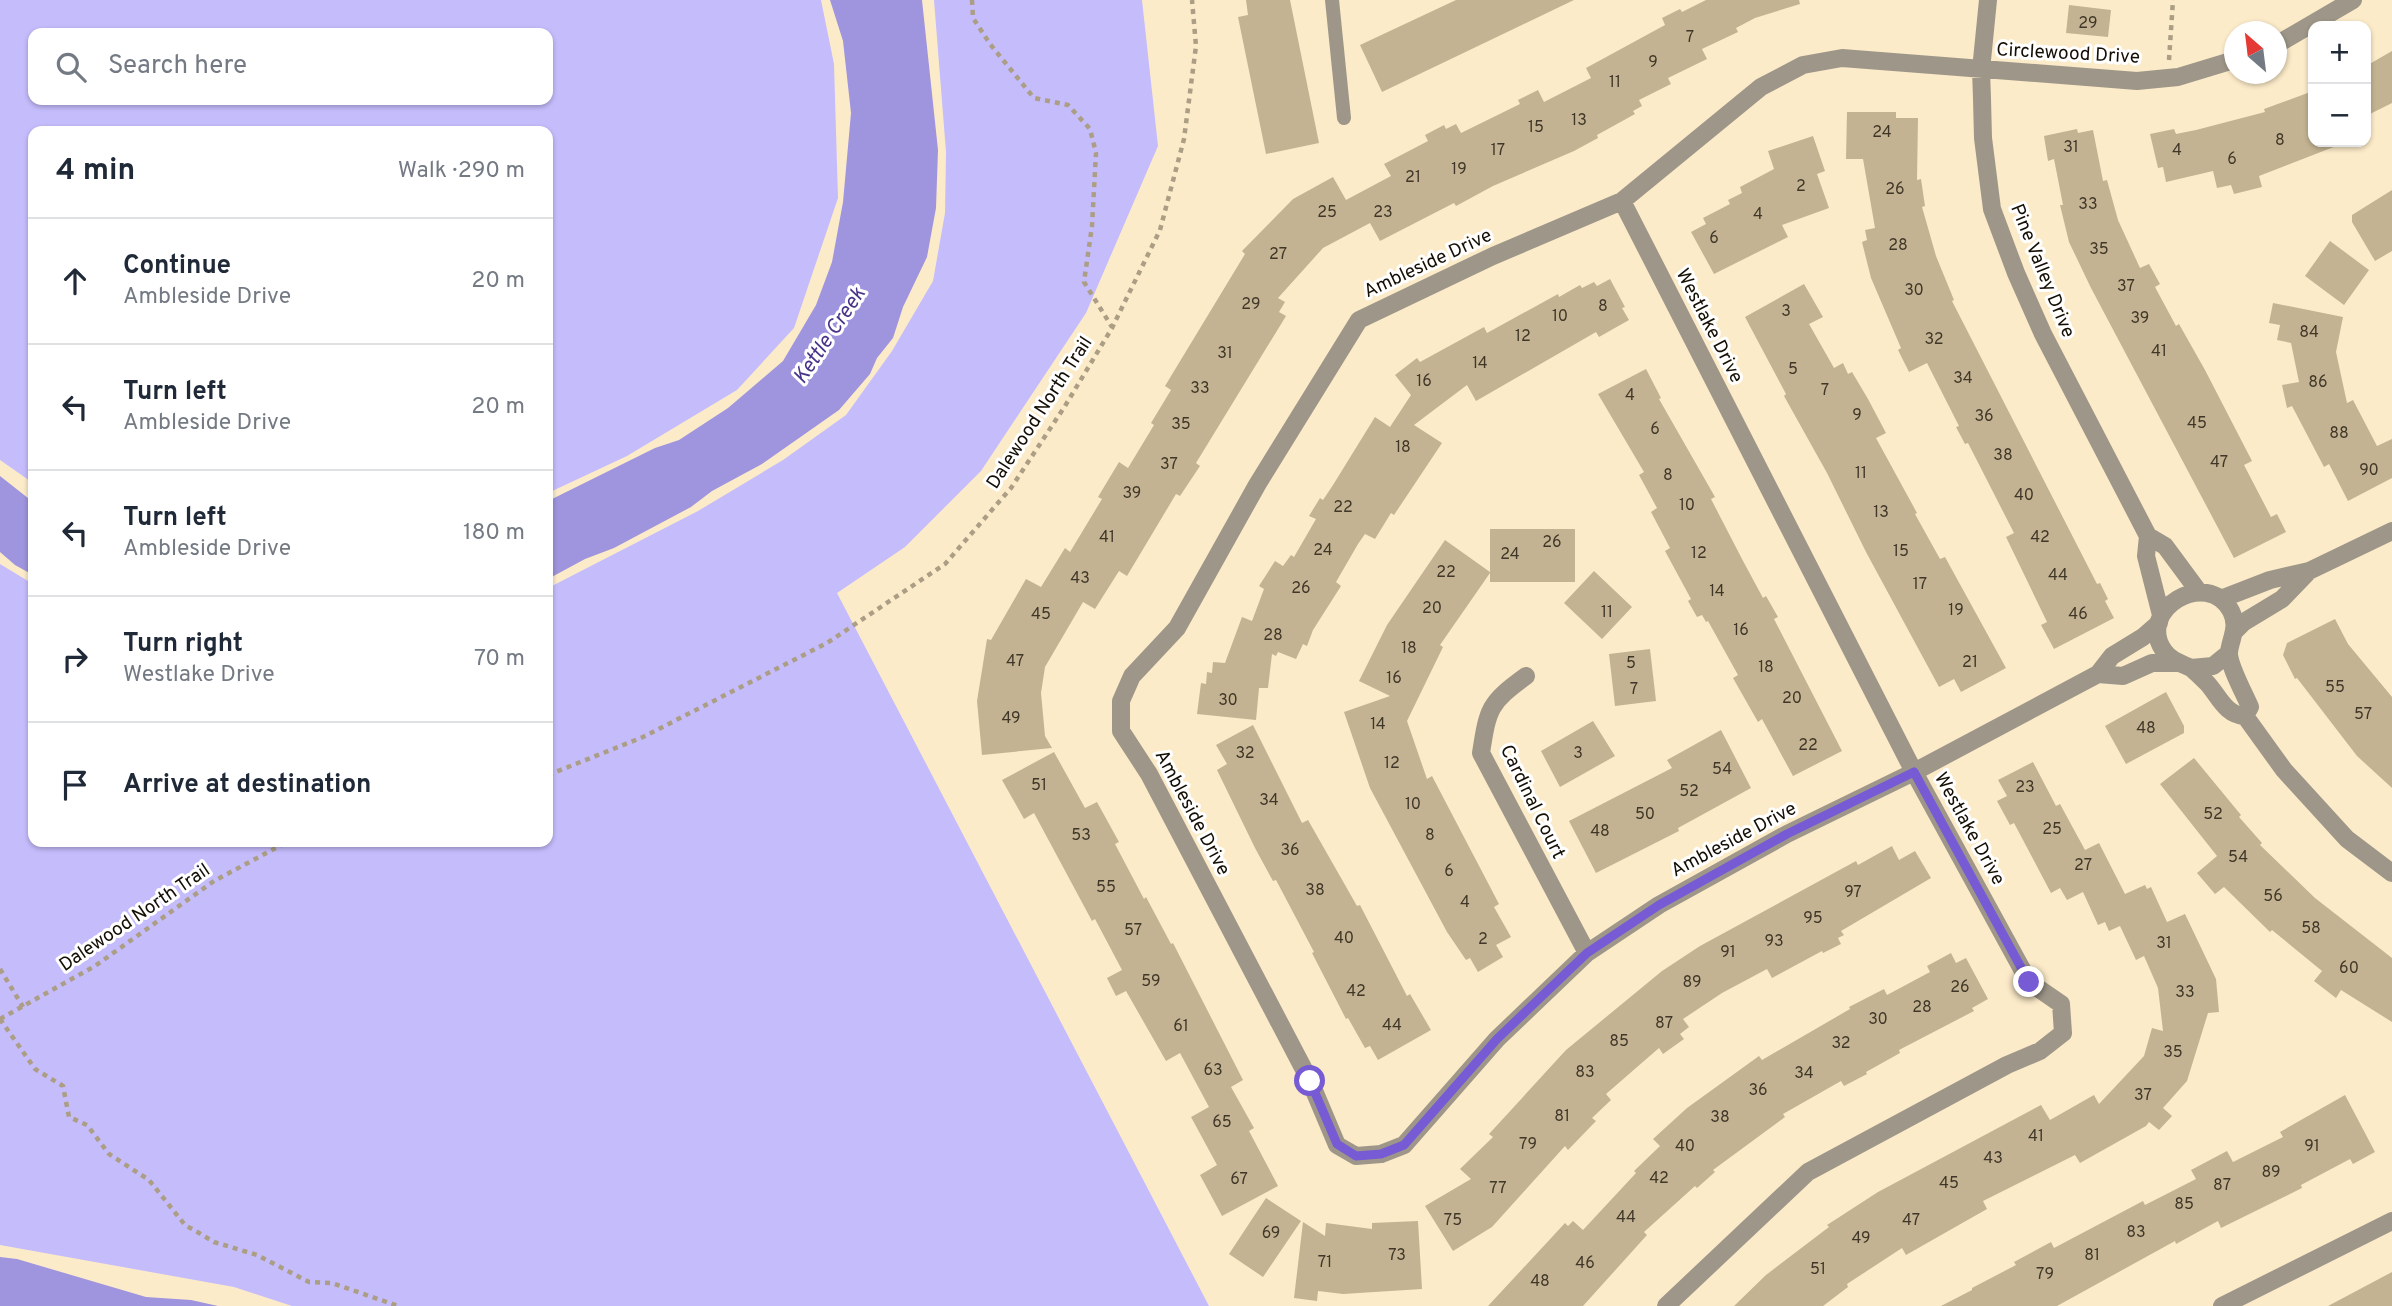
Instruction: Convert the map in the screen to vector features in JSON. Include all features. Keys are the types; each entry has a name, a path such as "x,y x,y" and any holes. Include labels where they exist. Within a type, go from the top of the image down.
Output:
{"street":[{"name":"Pine Valley Drive","path":"1988,0 1981,70 1983,138 1993,209 2000,229 2043,334 2147,537 2146,556 2160,619 2158,634 2161,646 2170,659 2185,666 2207,683 2230,711 2238,716 2245,716"},
{"path":"2287,39 2353,0"},
{"name":"Ambleside Drive","path":"1981,70 1842,58 1803,65 1761,87 1622,201 1493,256 1359,320 1257,485 1177,628 1132,677 1121,701 1121,731 1149,774 1310,1081 1337,1144 1356,1156 1381,1154 1404,1145 1497,1039 1587,953 1659,905 1764,847 1914,772 2098,674 2112,656 2143,637 2160,619"},
{"name":"Circlewood Drive","path":"1981,70 2137,81 2167,78 2224,63"},
{"name":"Westlake Drive","path":"1622,201 1914,772 2029,982 2061,1004 2063,1033 2040,1051 2007,1065 1808,1172 1666,1306"},
{"path":"2221,599 2270,580 2309,572 2392,531"},
{"name":"Pine Valley Drive","path":"2147,537 2165,546 2199,592"},
{"path":"2235,631 2244,622 2283,599 2309,572"},
{"path":"2160,619 2167,606 2185,594 2199,592 2221,599 2232,614 2235,631 2229,653 2213,666 2185,666"},
{"name":"Pine Valley Drive","path":"2229,653 2250,707 2245,716"},
{"name":"Ambleside Drive","path":"2098,674 2123,676 2152,663 2185,666"},
{"name":"Cardinal Court","path":"1526,676 1500,695 1487,716 1481,753 1587,953"},
{"name":"Pine Valley Drive","path":"2245,716 2284,770 2347,839 2392,873"},
{"path":"2222,1306 2392,1221"}],"lane":[{"path":"1333,0 1343,118"}],"path":[{"name":"Dalewood North Trail","path":"553,773 643,737 827,643 945,564 1011,488 1112,328 1084,282 1092,226 1096,153 1090,129 1068,105 1034,98 990,44 973,18 972,0"},
{"path":"1112,328 1160,230 1184,139 1196,46 1192,0"},
{"path":"2167,78 2173,0"},
{"name":"Dalewood North Trail","path":"0,1019 95,966 214,881 278,847"},
{"path":"0,969 23,1007"},
{"path":"0,1019 35,1069 63,1086 69,1117 87,1125 109,1154 149,1180 185,1225 214,1242 257,1255 309,1282 332,1283 398,1306"}],"shaded area":[{"path":"0,0 821,0 834,64 838,198 794,328 737,390 627,456 553,491 553,126 28,126 28,480 0,460"},
{"path":"934,0 1142,0 1158,146 1086,313 981,471 905,547 837,593 1209,1306 292,1306 234,1287 0,1245 0,564 28,581 28,847 553,847 553,585 698,511 783,460 846,415 892,351 933,281 945,213 946,152"}],"water":[{"name":"Kettle Creek","path":"830,0 922,0 938,150 936,208 927,257 903,307 893,338 877,358 870,374 839,410 762,464 712,491 691,507 553,576 553,499 655,448 679,440 728,408 783,361 816,305 832,262 843,202 851,113 843,41"},
{"path":"0,476 28,498 28,572 0,552"},
{"path":"0,1257 17,1259 146,1297 191,1300 218,1306 0,1306"}],"building":[{"path":"1246,0 1290,0 1319,143 1266,154 1238,17 1248,15"},
{"path":"1456,0 1574,0 1382,92 1360,45"},
{"path":"1706,0 1799,0 1800,4 1755,18 1736,28 1738,32 1702,49 1707,59 1668,78 1671,84 1639,100 1642,106 1633,111 1635,114 1574,151 1493,186 1456,206 1454,203 1380,241 1370,223 1323,248 1278,298 1285,302 1279,312 1286,316 1196,463 1200,466 1180,496 1176,494 1127,576 1119,571 1095,609 1083,602 1045,667 1041,693 1045,736 1052,748 982,755 977,701 987,639 991,640 1026,579 1041,587 1065,548 1070,552 1102,499 1098,497 1119,462 1128,468 1171,390 1165,386 1245,254 1242,251 1293,199 1333,177 1346,200 1391,176 1384,164 1428,141 1425,135 1444,125 1446,129 1456,124 1461,133 1520,104 1518,100 1538,90 1544,102 1591,78 1586,68 1665,25 1662,18"},
{"path":"2069,5 2111,10 2108,37 2066,33"},
{"path":"2392,51 2392,103 2371,114 2371,84 2371,63"},
{"path":"2308,93 2308,147 2334,147 2259,176 2262,187 2234,194 2231,185 2217,188 2213,171 2166,182 2163,167 2158,168 2150,134 2174,129 2176,134 2196,130 2265,112 2264,109"},
{"path":"1847,112 1896,112 1896,118 1918,118 1917,180 1921,179 1925,206 1922,207 1936,256 1954,300 1952,301 2097,584 2100,583 2108,599 2105,601 2114,618 2054,649 2041,625 2047,622 2006,537 2014,533 1968,443 1965,444 1956,427 1959,426 1927,363 1909,372 1898,350 1901,348 1871,278 1862,242 1867,240 1865,230 1875,228 1863,159 1846,159"},
{"path":"2077,129 2078,133 2093,130 2103,181 2107,180 2118,220 2140,268 2149,264 2160,284 2155,287 2176,326 2179,324 2205,370 2252,461 2244,465 2271,517 2277,514 2286,532 2234,558 2069,242 2060,205 2063,205 2054,159 2048,161 2044,136"},
{"path":"1813,136 1825,171 1817,174 1829,208 1782,225 1788,237 1714,274 1691,232 1706,224 1703,218 1730,204 1728,200 1742,193 1740,187 1774,169 1768,151"},
{"path":"2392,190 2392,251 2375,261 2352,222 2352,215"},
{"path":"2330,241 2369,270 2344,305 2305,276"},
{"path":"1610,279 1629,320 1599,337 1596,332 1476,401 1467,385 1414,425 1442,443 1375,539 1365,534 1358,544 1336,582 1341,586 1313,630 1307,646 1303,644 1296,659 1278,652 1276,656 1272,654 1268,688 1259,688 1256,720 1197,714 1201,683 1206,684 1207,672 1212,673 1213,662 1225,663 1242,617 1252,621 1264,589 1259,586 1275,561 1283,566 1291,555 1294,557 1316,519 1309,516 1320,498 1323,500 1375,417 1390,427 1411,395 1395,375 1417,358 1420,362 1484,327 1487,333 1558,294 1559,297 1580,285 1582,288 1594,282 1597,286"},
{"path":"1804,284 1823,317 1809,324 1834,368 1843,363 1848,374 1852,372 1868,399 1886,433 1876,438 1940,559 1945,557 2006,668 1961,692 1954,679 1939,687 1784,396 1786,394 1745,317"},
{"path":"2273,303 2343,317 2336,352 2347,403 2353,400 2377,446 2392,439 2392,478 2348,501 2329,464 2324,467 2292,406 2287,408 2282,385 2299,382 2291,343 2277,340 2280,325 2269,323"},
{"path":"1646,369 1661,398 1659,399 1715,497 1711,499 1742,559 1763,598 1766,596 1778,617 1774,619 1842,751 1793,776 1762,719 1758,722 1733,678 1738,675 1708,621 1706,622 1702,615 1697,617 1688,601 1691,599 1665,551 1670,548 1651,512 1657,508 1639,475 1644,472 1598,394"},
{"path":"1490,529 1575,529 1575,582 1490,582 1490,573 1440,645 1443,647 1407,721 1427,779 1432,776 1499,904 1494,907 1511,937 1496,945 1503,957 1478,972 1470,958 1466,960 1447,932 1370,788 1344,712 1390,696 1359,681 1387,625 1445,540 1490,572"},
{"path":"1594,571 1632,607 1602,639 1564,603"},
{"path":"2335,619 2348,644 2392,697 2392,788 2357,756 2297,678 2295,679 2283,655 2287,643"},
{"path":"1650,649 1656,701 1615,706 1609,654"},
{"path":"2166,692 2184,726 2184,733 2126,764 2105,726"},
{"path":"1593,721 1615,756 1560,787 1541,751"},
{"path":"1253,725 1302,823 1308,820 1357,906 1360,905 1407,996 1410,994 1431,1030 1378,1060 1370,1046 1365,1048 1348,1018 1346,1019 1312,953 1314,952 1276,880 1273,881 1255,848 1217,770 1227,764 1216,745"},
{"path":"1721,730 1751,788 1678,828 1679,831 1596,873 1569,821 1672,768 1667,760"},
{"path":"1054,752 1085,808 1097,802 1119,842 1115,844 1144,899 1146,897 1171,944 1173,943 1243,1080 1231,1087 1254,1128 1249,1131 1278,1186 1222,1216 1200,1175 1217,1165 1191,1117 1209,1107 1180,1053 1166,1061 1126,991 1116,996 1107,978 1122,970 1095,919 1092,921 1034,813 1024,819 1002,780"},
{"path":"2194,758 2241,815 2239,817 2262,843 2260,845 2315,898 2392,958 2392,1022 2341,990 2336,998 2314,981 2322,971 2272,930 2270,932 2224,887 2215,894 2197,873 2217,856 2160,784"},
{"path":"2033,762 2056,806 2060,804 2085,850 2099,843 2125,894 2145,885 2147,889 2151,887 2167,922 2185,914 2216,979 2219,1012 2208,1013 2187,1081 2163,1108 2172,1116 2159,1130 2149,1122 2080,1163 2075,1155 1983,1201 1987,1209 1906,1255 1902,1248 1847,1284 1848,1287 1823,1306 1734,1306 1766,1275 1829,1227 1827,1225 1878,1192 2041,1105 2050,1120 2094,1095 2099,1104 2144,1056 2152,1028 2163,1031 2158,988 2144,956 2136,960 2120,926 2109,931 2105,922 2098,925 2083,892 2067,900 2060,888 2051,893 2014,823 2010,825 1997,801 2007,796 1998,780"},
{"path":"1892,846 1899,860 1915,851 1931,878 1841,931 1844,935 1838,938 1841,944 1823,953 1822,951 1772,978 1767,969 1722,993 1683,1019 1689,1027 1680,1034 1684,1039 1663,1054 1659,1048 1606,1094 1611,1100 1592,1118 1596,1121 1568,1150 1565,1146 1492,1227 1453,1251 1425,1206 1471,1179 1460,1169 1493,1137 1489,1134 1566,1050 1662,971 1700,946 1856,861 1858,865"},
{"path":"1951,953 1956,963 1966,958 1988,999 1972,1008 1974,1011 1899,1050 1900,1053 1866,1072 1867,1074 1844,1086 1841,1081 1783,1114 1785,1117 1713,1170 1715,1172 1697,1188 1695,1186 1644,1232 1647,1235 1583,1306 1488,1306 1565,1223 1568,1226 1573,1221 1583,1230 1636,1173 1634,1171 1660,1146 1653,1139 1687,1108 1759,1056 1762,1060 1884,989 1887,995 1930,972 1927,966"},
{"path":"2345,1095 2375,1152 2353,1164 2350,1159 2301,1185 2302,1188 2221,1228 2218,1221 2176,1244 2175,1241 2057,1306 1941,1306 2016,1265 2014,1262 2051,1242 2054,1248 2143,1201 2145,1205 2196,1179 2191,1170 2227,1151 2233,1162 2283,1137 2280,1132"},
{"path":"1266,1198 1301,1221 1263,1277 1229,1254"},
{"path":"1418,1221 1422,1289 1343,1294 1318,1291 1317,1301 1294,1298 1303,1222 1325,1236 1326,1223 1372,1229 1372,1223"},
{"path":"2392,1272 2392,1306 2328,1306"}],"route":[{"path":"1310,1081 1337,1144 1356,1156 1381,1154 1404,1145 1497,1039 1587,953 1659,905 1787,834 1914,772 2029,982"}]}
